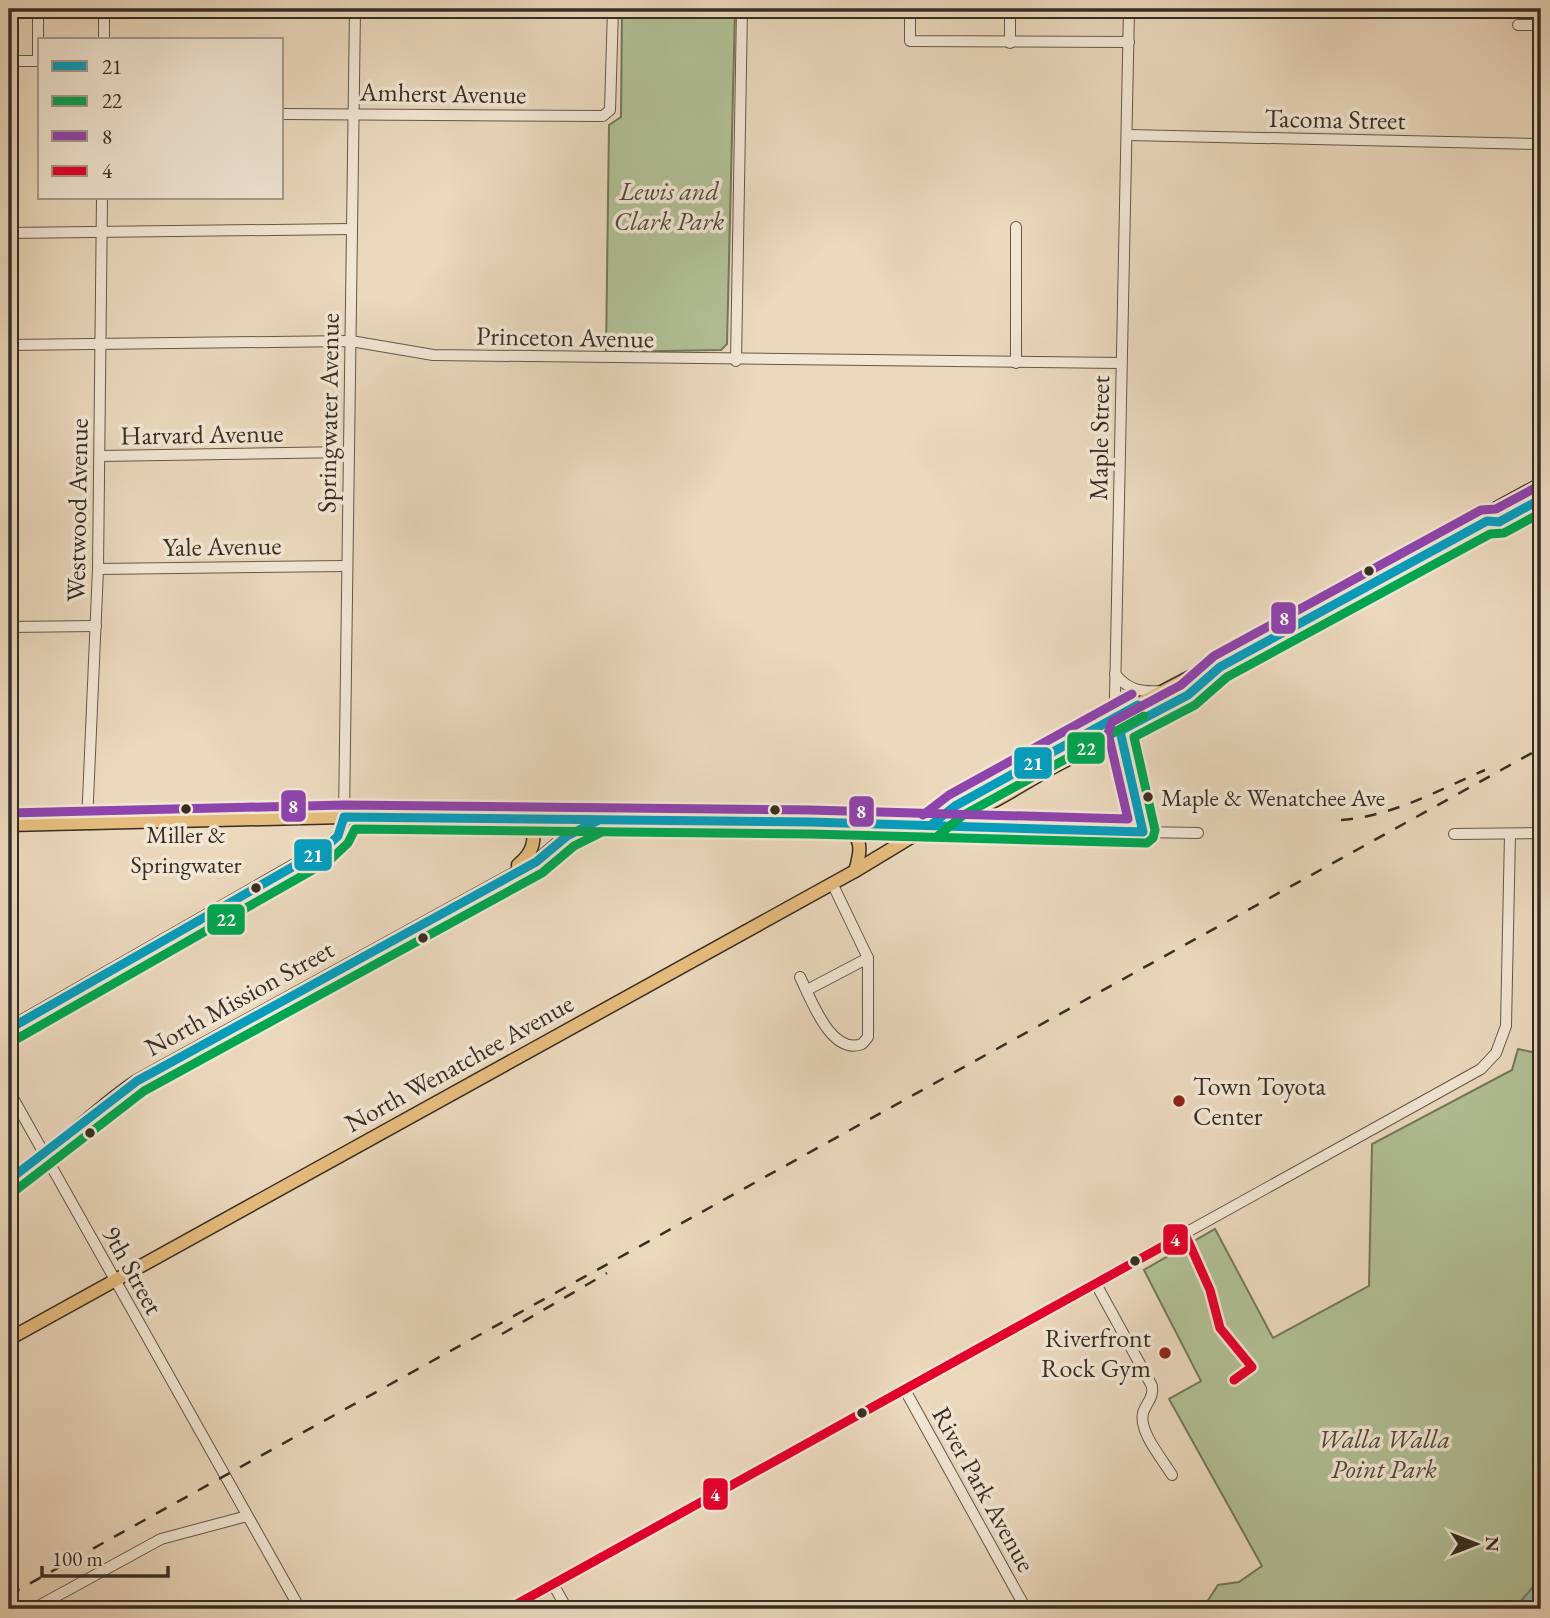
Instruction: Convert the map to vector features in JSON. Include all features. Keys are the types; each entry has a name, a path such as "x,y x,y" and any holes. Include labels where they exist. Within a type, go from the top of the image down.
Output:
{"main road":[{"name":"North Wenatchee Avenue","path":"9,1339 855,871 931,825 955,806 1196,674 1220,667 1487,521 1493,510 1541,484"},
{"name":"North Wenatchee Avenue","path":"1487,521 1499,522 1541,499"},
{"name":"North Wenatchee Avenue","path":"931,825 964,817 1188,695 1220,667"},
{"path":"9,1029 324,849 338,838 344,828 344,817"},
{"path":"9,825 344,817 931,825"},
{"name":"North Mission Street","path":"506,878 531,854 534,820"},
{"name":"North Mission Street","path":"9,1180 45,1156 105,1102 137,1081 536,862 567,835 600,820"},
{"path":"846,823 862,845 855,871"}],"street":[{"path":"38,9 39,38"},
{"path":"104,9 104,38"},
{"name":"Springwater Avenue","path":"344,817 355,9"},
{"path":"594,9 613,9"},
{"name":"Amherst Avenue","path":"284,114 603,116 610,110 613,9"},
{"path":"736,361 742,9"},
{"path":"910,9 909,41 1129,42"},
{"path":"1010,9 1010,43"},
{"name":"Maple Street","path":"1129,9 1115,674 1120,731 1143,832"},
{"path":"1518,25 1541,25"},
{"path":"9,61 38,61"},
{"name":"Tacoma Street","path":"1128,135 1541,144"},
{"name":"Westwood Avenue","path":"87,823 98,569 102,200"},
{"path":"1016,227 1016,363"},
{"path":"9,233 352,229"},
{"name":"Princeton Avenue","path":"9,345 351,341 433,355 736,361 1121,363"},
{"name":"Harvard Avenue","path":"100,456 348,452"},
{"name":"Yale Avenue","path":"98,569 346,566"},
{"path":"9,628 96,626"},
{"path":"1115,674 1125,686 1134,690 1166,690"},
{"path":"931,825 975,829 1198,833"},
{"path":"1454,834 1541,834"},
{"path":"508,1609 1469,1077 1492,1059 1506,1026 1510,834"},
{"path":"800,977 840,1042 851,1046 862,1044 868,1037 868,958 832,883"},
{"path":"807,990 868,958"},
{"name":"9th Street","path":"9,1091 300,1609"},
{"path":"1096,1284 1152,1386 1153,1393 1143,1412 1143,1423 1172,1475"},
{"name":"River Park Avenue","path":"905,1390 1026,1609"},
{"path":"33,1609 161,1539 247,1516"},
{"path":"554,1584 567,1609"}],"green space":[{"name":"Lewis and Clark Park","path":"622,9 735,9 727,344 721,350 606,352 609,125 621,117"},
{"name":"Walla Walla Point Park","path":"1518,1049 1541,1054 1541,1578 1514,1609 1190,1609 1205,1605 1218,1585 1239,1582 1262,1566 1169,1399 1201,1381 1144,1270 1215,1229 1273,1338 1369,1286 1372,1144 1512,1070"}],"shaded area":[{"path":"1541,1578 1541,1609 1514,1609"}],"railway":[{"path":"9,1595 1541,748"},
{"path":"1341,820 1397,808 1485,770"},
{"path":"502,1334 607,1273"}],"transit line":[{"name":"8","path":"9,813 344,805 810,810 1128,819 1108,733 1112,722 1181,685 1214,656 1481,510 1496,509 1535,488"},
{"name":"21","path":"9,1029 324,849 338,836 344,817 810,822 1143,832 1120,731 1188,695 1220,667 1487,521 1499,522 1541,499"},
{"name":"22","path":"15,1040 330,860 348,843 355,829 810,834 1147,843 1153,838 1155,830 1134,737 1195,705 1227,677 1490,534 1504,533 1541,513"},
{"name":"8","path":"923,815 949,795 1132,694"},
{"name":"21","path":"931,825 955,806 1138,705"},
{"name":"22","path":"939,835 962,816 1144,716"},
{"name":"21","path":"9,1180 137,1081 536,862 567,836 597,821"},
{"name":"22","path":"16,1190 144,1091 542,873 574,846 602,832"},
{"name":"4","path":"508,1609 1185,1234 1210,1290 1220,1328 1252,1367 1234,1380"}],"place":[{"name":"Maple & Wenatchee Ave","path":"1148,797"},
{"name":"Miller & Springwater","path":"186,809"},
{"name":"Town Toyota Center","path":"1179,1101"},
{"name":"Riverfront Rock Gym","path":"1165,1353"}]}
